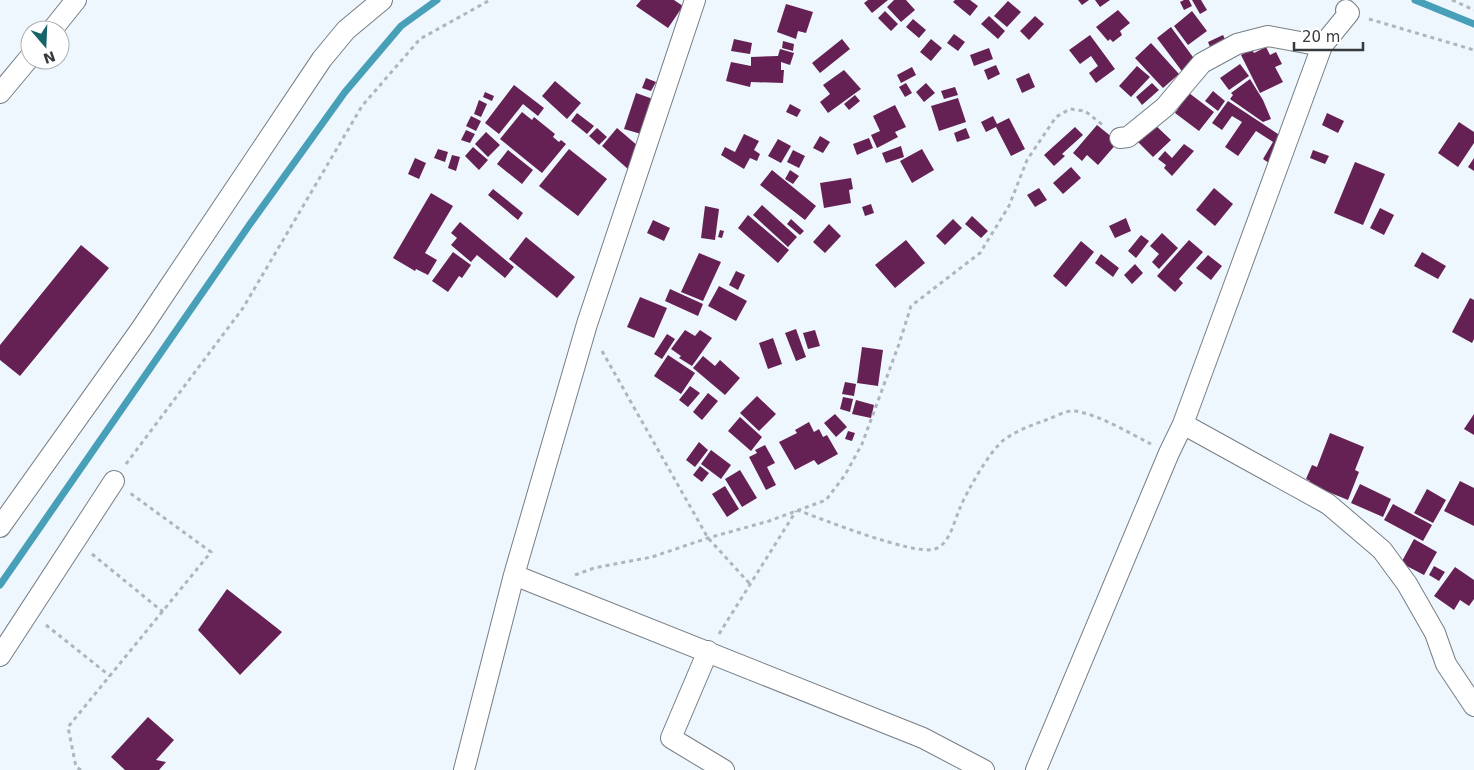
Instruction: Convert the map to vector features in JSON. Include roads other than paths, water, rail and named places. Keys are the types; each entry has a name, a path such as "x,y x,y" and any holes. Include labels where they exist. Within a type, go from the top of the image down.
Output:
{"street":[{"path":"60,20 76,0"},
{"path":"0,528 141,329 322,59 346,30 382,0"},
{"path":"464,770 514,575 587,324 695,0"},
{"path":"1036,770 1169,453 1183,424 1322,46 1348,11"},
{"path":"1120,138 1128,136 1164,107 1202,63 1237,44 1268,36 1322,46"},
{"path":"0,93 20,69"},
{"path":"1183,424 1328,504 1382,550 1407,584 1436,633 1446,664 1474,706"},
{"path":"0,656 114,481"},
{"path":"514,575 922,738 984,770"},
{"path":"708,652 670,738 724,770"}],"waterway":[{"path":"0,585 250,224 345,92 401,26 437,0"},
{"path":"1415,0 1474,24"}]}
